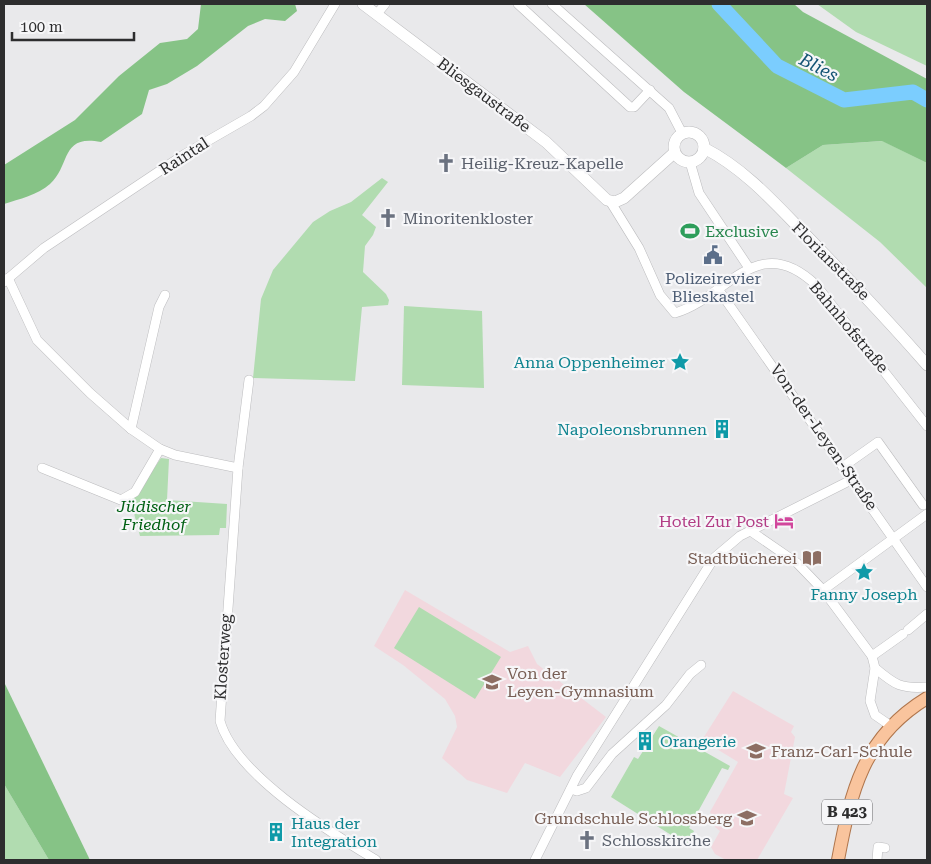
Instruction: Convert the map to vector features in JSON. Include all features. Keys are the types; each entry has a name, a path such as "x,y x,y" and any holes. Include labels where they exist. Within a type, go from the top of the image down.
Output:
{"main road":[{"name":"Bliesgaustraße","path":"363,4 546,142 610,201"},
{"path":"692,132 697,134 704,148 701,156 690,162 680,160 674,153 674,144 682,133 692,132"},
{"name":"Florianstraße","path":"704,148 720,156 751,180 873,302 927,365"},
{"path":"610,201 620,201 674,153"},
{"path":"600,193 615,194 632,190"},
{"name":"B 423","path":"838,860 846,814 862,765 891,726 927,698"}],"street":[{"name":"Raintal","path":"6,280 44,248 186,154 264,106 294,72 335,4"},
{"path":"377,14 385,4"},
{"path":"518,4 630,107 634,107 650,90"},
{"path":"552,4 669,108 682,133"},
{"path":"690,162 699,193 749,268 718,289"},
{"name":"Bliesgaustraße","path":"610,201 639,248 660,295 674,313 697,305 718,289"},
{"name":"Bahnhofstraße","path":"749,268 767,264 779,265 796,269 808,277 852,329 927,426"},
{"path":"6,280 37,340 90,393 131,429 160,448 196,461 238,468"},
{"name":"Von-der-Leyen-Straße","path":"718,289 816,432 844,466 927,587"},
{"path":"131,429 158,307 165,295"},
{"name":"Klosterweg","path":"249,380 238,468 219,707 223,733 236,755 284,796 338,836 376,860"},
{"path":"844,466 878,442 923,505"},
{"path":"42,468 120,500 135,492 160,448"},
{"path":"535,860 571,789 603,733 720,552 740,536 752,532 853,479"},
{"path":"823,590 927,514"},
{"path":"752,532 797,563 823,590 872,656 875,668 870,701 875,715 891,726"},
{"path":"872,656 906,632 927,614"},
{"path":"571,789 581,790 590,784 612,754 666,705 690,674 701,665"},
{"path":"875,668 899,686 907,689 927,687"},
{"path":"877,860 878,847 885,848"}],"shaded area":[{"name":"Von der Leyen-Gymnasium","path":"405,590 510,652 528,646 537,664 606,717 560,777 525,763 507,793 467,780 442,758 457,727 455,716 445,699 403,665 374,646"},
{"path":"733,691 794,726 791,732 795,737 784,794 793,798 757,860 726,860 715,854 711,847 720,831 715,827 716,823 710,812 738,762 702,740"}],"green space":[{"path":"201,4 295,4 297,11 285,21 265,19 248,26 197,66 167,84 149,90 142,114 101,142 88,141 72,147 57,176 50,184 34,194 4,204 4,165 75,120 119,76 160,43 187,39 198,29"},
{"path":"584,4 794,4 803,12 927,79 927,163 882,141 823,145 786,168 684,92"},
{"path":"817,4 927,4 927,66 856,32"},
{"path":"883,141 927,163 927,288 880,242 786,168 823,145"},
{"path":"382,178 388,182 362,215 376,227 365,246 363,272 386,294 389,300 388,305 362,307 355,381 253,378 261,299 273,270 313,222 330,211 351,202"},
{"path":"404,306 482,311 484,388 402,385"},
{"name":"Jüdischer Friedhof","path":"161,458 169,459 167,500 227,504 226,528 220,528 219,535 140,536 131,502"},
{"path":"419,607 501,657 475,699 394,648"},
{"path":"4,682 90,860 49,860 4,784"},
{"path":"659,726 730,766 728,770 722,768 689,828 694,831 687,845 611,797 634,757 638,759"},
{"path":"4,784 49,860 4,860"}],"waterway":[{"name":"Blies","path":"719,4 777,66 844,100 913,92 927,100"}],"place":[{"name":"Heilig-Kreuz-Kapelle","path":"446,163"},
{"name":"Minoritenkloster","path":"388,218"},
{"name":"Exclusive","path":"690,231"},
{"name":"Polizeirevier Blieskastel","path":"713,255"},
{"name":"Anna Oppenheimer","path":"680,362"},
{"name":"Napoleonsbrunnen","path":"722,429"},
{"name":"Hotel Zur Post","path":"784,521"},
{"name":"Stadtbücherei","path":"812,558"},
{"name":"Fanny Joseph","path":"864,572"},
{"name":"Von der Leyen-Gymnasium","path":"492,682"},
{"name":"Orangerie","path":"645,741"},
{"name":"Franz-Carl-Schule","path":"756,751"},
{"name":"Grundschule Schlossberg","path":"747,818"},
{"name":"Haus der Integration","path":"276,832"},
{"name":"Schlosskirche","path":"587,840"}]}
